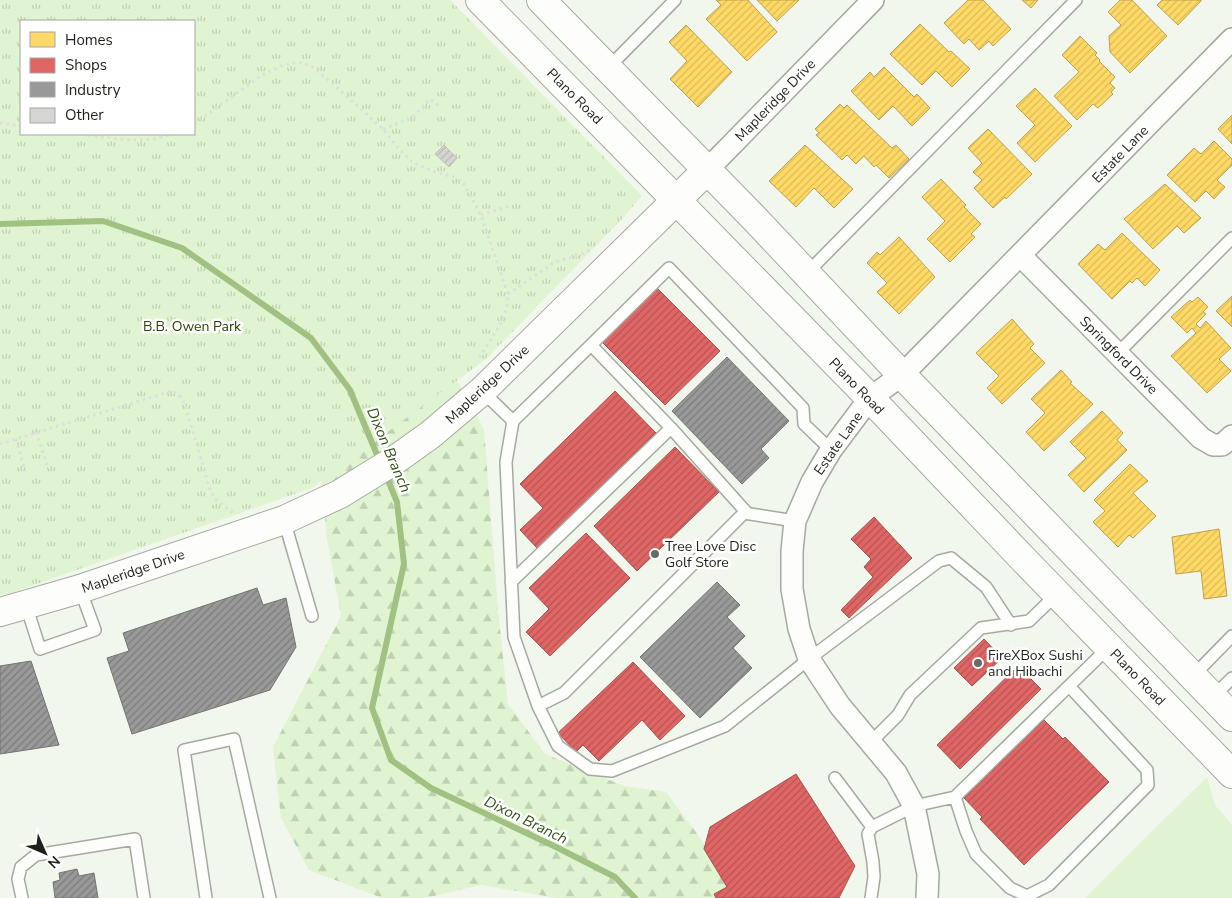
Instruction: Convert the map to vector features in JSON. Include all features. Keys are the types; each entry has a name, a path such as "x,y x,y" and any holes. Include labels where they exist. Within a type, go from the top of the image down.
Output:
{"main road":[{"name":"Plano Road","path":"480,0 870,398 1232,774"},
{"path":"541,0 807,273 902,375 1232,717"},
{"name":"Mapleridge Drive","path":"0,612 80,589 284,520 340,494 396,460 430,436 477,378 676,200 706,170"},
{"path":"1026,562 1042,556 1056,561 1088,589 1107,588"}],"street":[{"name":"Mapleridge Drive","path":"706,170 873,0"},
{"name":"Estate Lane","path":"926,898 928,874 914,806 896,773 840,706 809,659 799,629 792,589 792,551 796,521 812,482 831,450 870,398 902,375 1232,40"},
{"name":"Springford Drive","path":"1020,255 1201,438 1212,445 1227,441"}],"lane":[{"path":"608,68 675,0"},
{"path":"807,273 1076,0"},
{"path":"1118,353 1232,238"},
{"path":"831,450 804,424 803,408 669,268 513,421 506,462 514,637 538,706 558,746 590,769 612,772 725,726 809,659 939,561 951,558 986,587 1011,625"},
{"path":"591,345 671,428 747,513"},
{"path":"477,378 513,421"},
{"path":"511,582 671,428"},
{"path":"538,706 564,693 744,513 796,521"},
{"path":"284,520 312,616"},
{"path":"26,605 40,649 95,630 80,589"},
{"path":"871,742 898,715 910,694 981,628 1029,621 1057,594"},
{"path":"1193,676 1232,636"},
{"path":"871,898 874,877 868,834 872,827 914,806 955,797 1109,647"},
{"path":"1213,697 1232,678"},
{"path":"955,797 976,854 1010,888 1027,896 1049,885 1148,785 1147,770 1069,686"},
{"path":"206,898 184,750 234,739 270,898"},
{"path":"835,778 872,827"},
{"path":"22,898 18,879 21,867 36,855 135,839 144,898"}],"path":[{"path":"195,123 262,75 281,66 298,62 310,66 332,83 383,129 413,163 454,178 464,184 481,215 508,294 507,308 500,327 477,378"},
{"path":"383,129 412,118 430,100 439,106"},
{"path":"0,123 20,126"},
{"path":"90,135 132,140 169,135"},
{"path":"481,215 512,205"},
{"path":"508,294 555,262 580,255 596,246"},
{"path":"0,444 173,392 181,397 185,405 210,489 215,499 232,513 242,514"},
{"path":"36,432 47,465"},
{"path":"16,439 26,471"}],"green space":[{"name":"B.B. Owen Park","path":"0,0 450,0 642,196 486,359 312,488 11,593 0,595"},
{"path":"445,359 484,429 498,609 508,704 545,754 624,786 666,792 701,839 732,898 557,898 481,885 425,898 382,898 309,870 281,818 273,747 341,616 327,539 318,451"},
{"path":"1207,777 1215,805 1232,825 1232,898 1085,898"}],"building: Homes":[{"path":"716,0 748,0 777,32 747,61 706,19 721,5"},
{"path":"757,0 799,0 777,21"},
{"path":"968,0 983,0 1011,29 993,46 989,41 979,50 969,39 964,44 944,23"},
{"path":"1022,0 1038,0 1031,8"},
{"path":"1120,0 1132,0 1167,36 1130,73 1110,52 1109,36 1121,25 1108,12"},
{"path":"1162,0 1201,1 1178,25 1157,5"},
{"path":"920,24 970,69 952,87 936,71 922,85 890,54"},
{"path":"686,25 732,72 698,107 670,79 687,61 669,42"},
{"path":"1080,36 1097,53 1095,55 1099,61 1115,77 1110,83 1115,88 1111,92 1113,94 1098,108 1093,104 1077,120 1054,96 1079,72 1062,55"},
{"path":"884,67 914,97 917,94 930,108 912,126 893,106 879,120 851,91 870,72 874,77"},
{"path":"1035,88 1072,126 1035,162 1017,143 1035,125 1016,106"},
{"path":"840,104 844,108 847,105 892,148 896,145 909,159 889,178 876,165 874,167 864,156 856,164 847,155 842,160 816,135 819,133 815,129"},
{"path":"1232,115 1232,144 1218,129"},
{"path":"988,129 1032,174 1006,199 1005,197 993,208 974,188 982,180 973,172 982,163 968,148"},
{"path":"1214,141 1232,159 1232,165 1217,180 1225,187 1214,199 1206,191 1195,202 1167,175 1194,148 1201,154"},
{"path":"805,145 853,189 834,208 814,188 796,207 769,181"},
{"path":"941,179 981,224 971,234 975,237 950,262 927,239 945,221 922,197"},
{"path":"1165,184 1201,218 1184,233 1177,226 1153,249 1124,219"},
{"path":"1122,233 1160,270 1145,286 1137,278 1132,283 1130,281 1112,299 1078,264 1098,244 1105,250"},
{"path":"899,237 935,277 899,314 877,292 887,283 867,263 877,252 880,255"},
{"path":"1232,296 1232,327 1216,311"},
{"path":"1198,297 1208,307 1203,312 1206,314 1196,324 1200,328 1206,321 1231,348 1219,359 1231,371 1207,393 1171,356 1196,333 1192,328 1187,333 1171,317 1190,300 1192,302"},
{"path":"1012,319 1034,344 1030,348 1045,363 1002,404 987,388 999,376 976,353"},
{"path":"1061,370 1072,382 1070,383 1093,404 1044,451 1026,432 1045,413 1031,399"},
{"path":"1102,411 1123,433 1117,440 1127,450 1084,492 1068,475 1086,458 1070,442"},
{"path":"1130,464 1148,481 1133,493 1156,516 1133,538 1129,535 1118,547 1093,522 1105,511 1094,500"},
{"path":"1219,529 1227,596 1204,599 1201,571 1176,574 1172,537"}],"building: Shops":[{"path":"657,288 720,351 665,405 602,342"},
{"path":"615,391 656,433 537,548 520,530 543,508 520,484"},
{"path":"675,447 719,492 637,571 594,526"},
{"path":"874,517 912,558 849,618 841,610 873,577 864,567 871,559 851,539"},
{"path":"586,533 630,578 550,656 526,632 549,609 529,588"},
{"name":"FireXBox Sushi and Hibachi","path":"984,639 1002,658 972,686 954,668"},
{"path":"633,662 685,716 660,740 642,720 599,761 583,745 576,752 558,733"},
{"path":"1018,666 1041,689 960,769 937,745"},
{"path":"1044,720 1063,739 1065,737 1109,782 1024,865 980,819 982,817 964,798"},
{"path":"796,774 855,866 839,898 716,898 714,894 727,887 704,849 710,827"}],"building: Industry":[{"path":"727,357 789,421 761,449 769,458 742,484 672,411"},
{"path":"717,582 740,605 727,617 745,636 733,648 752,668 700,718 640,657"},
{"path":"257,588 263,605 286,598 296,647 270,690 132,734 107,658 129,651 123,633"},
{"path":"31,661 59,745 0,754 0,666"},
{"path":"77,869 79,876 94,873 98,898 55,898 53,882 60,880 59,873"}],"building: Other":[{"path":"444,145 457,158 449,167 435,154"}],"waterway":[{"name":"Dixon Branch","path":"0,224 103,221 182,248 311,338 350,390 380,462"},
{"name":"Dixon Branch","path":"385,473 397,502 404,564 372,708 391,760 431,788 615,877 635,898"}],"place":[{"name":"Tree Love Disc Golf Store","path":"655,554"},
{"name":"FireXBox Sushi and Hibachi","path":"978,663"}]}
